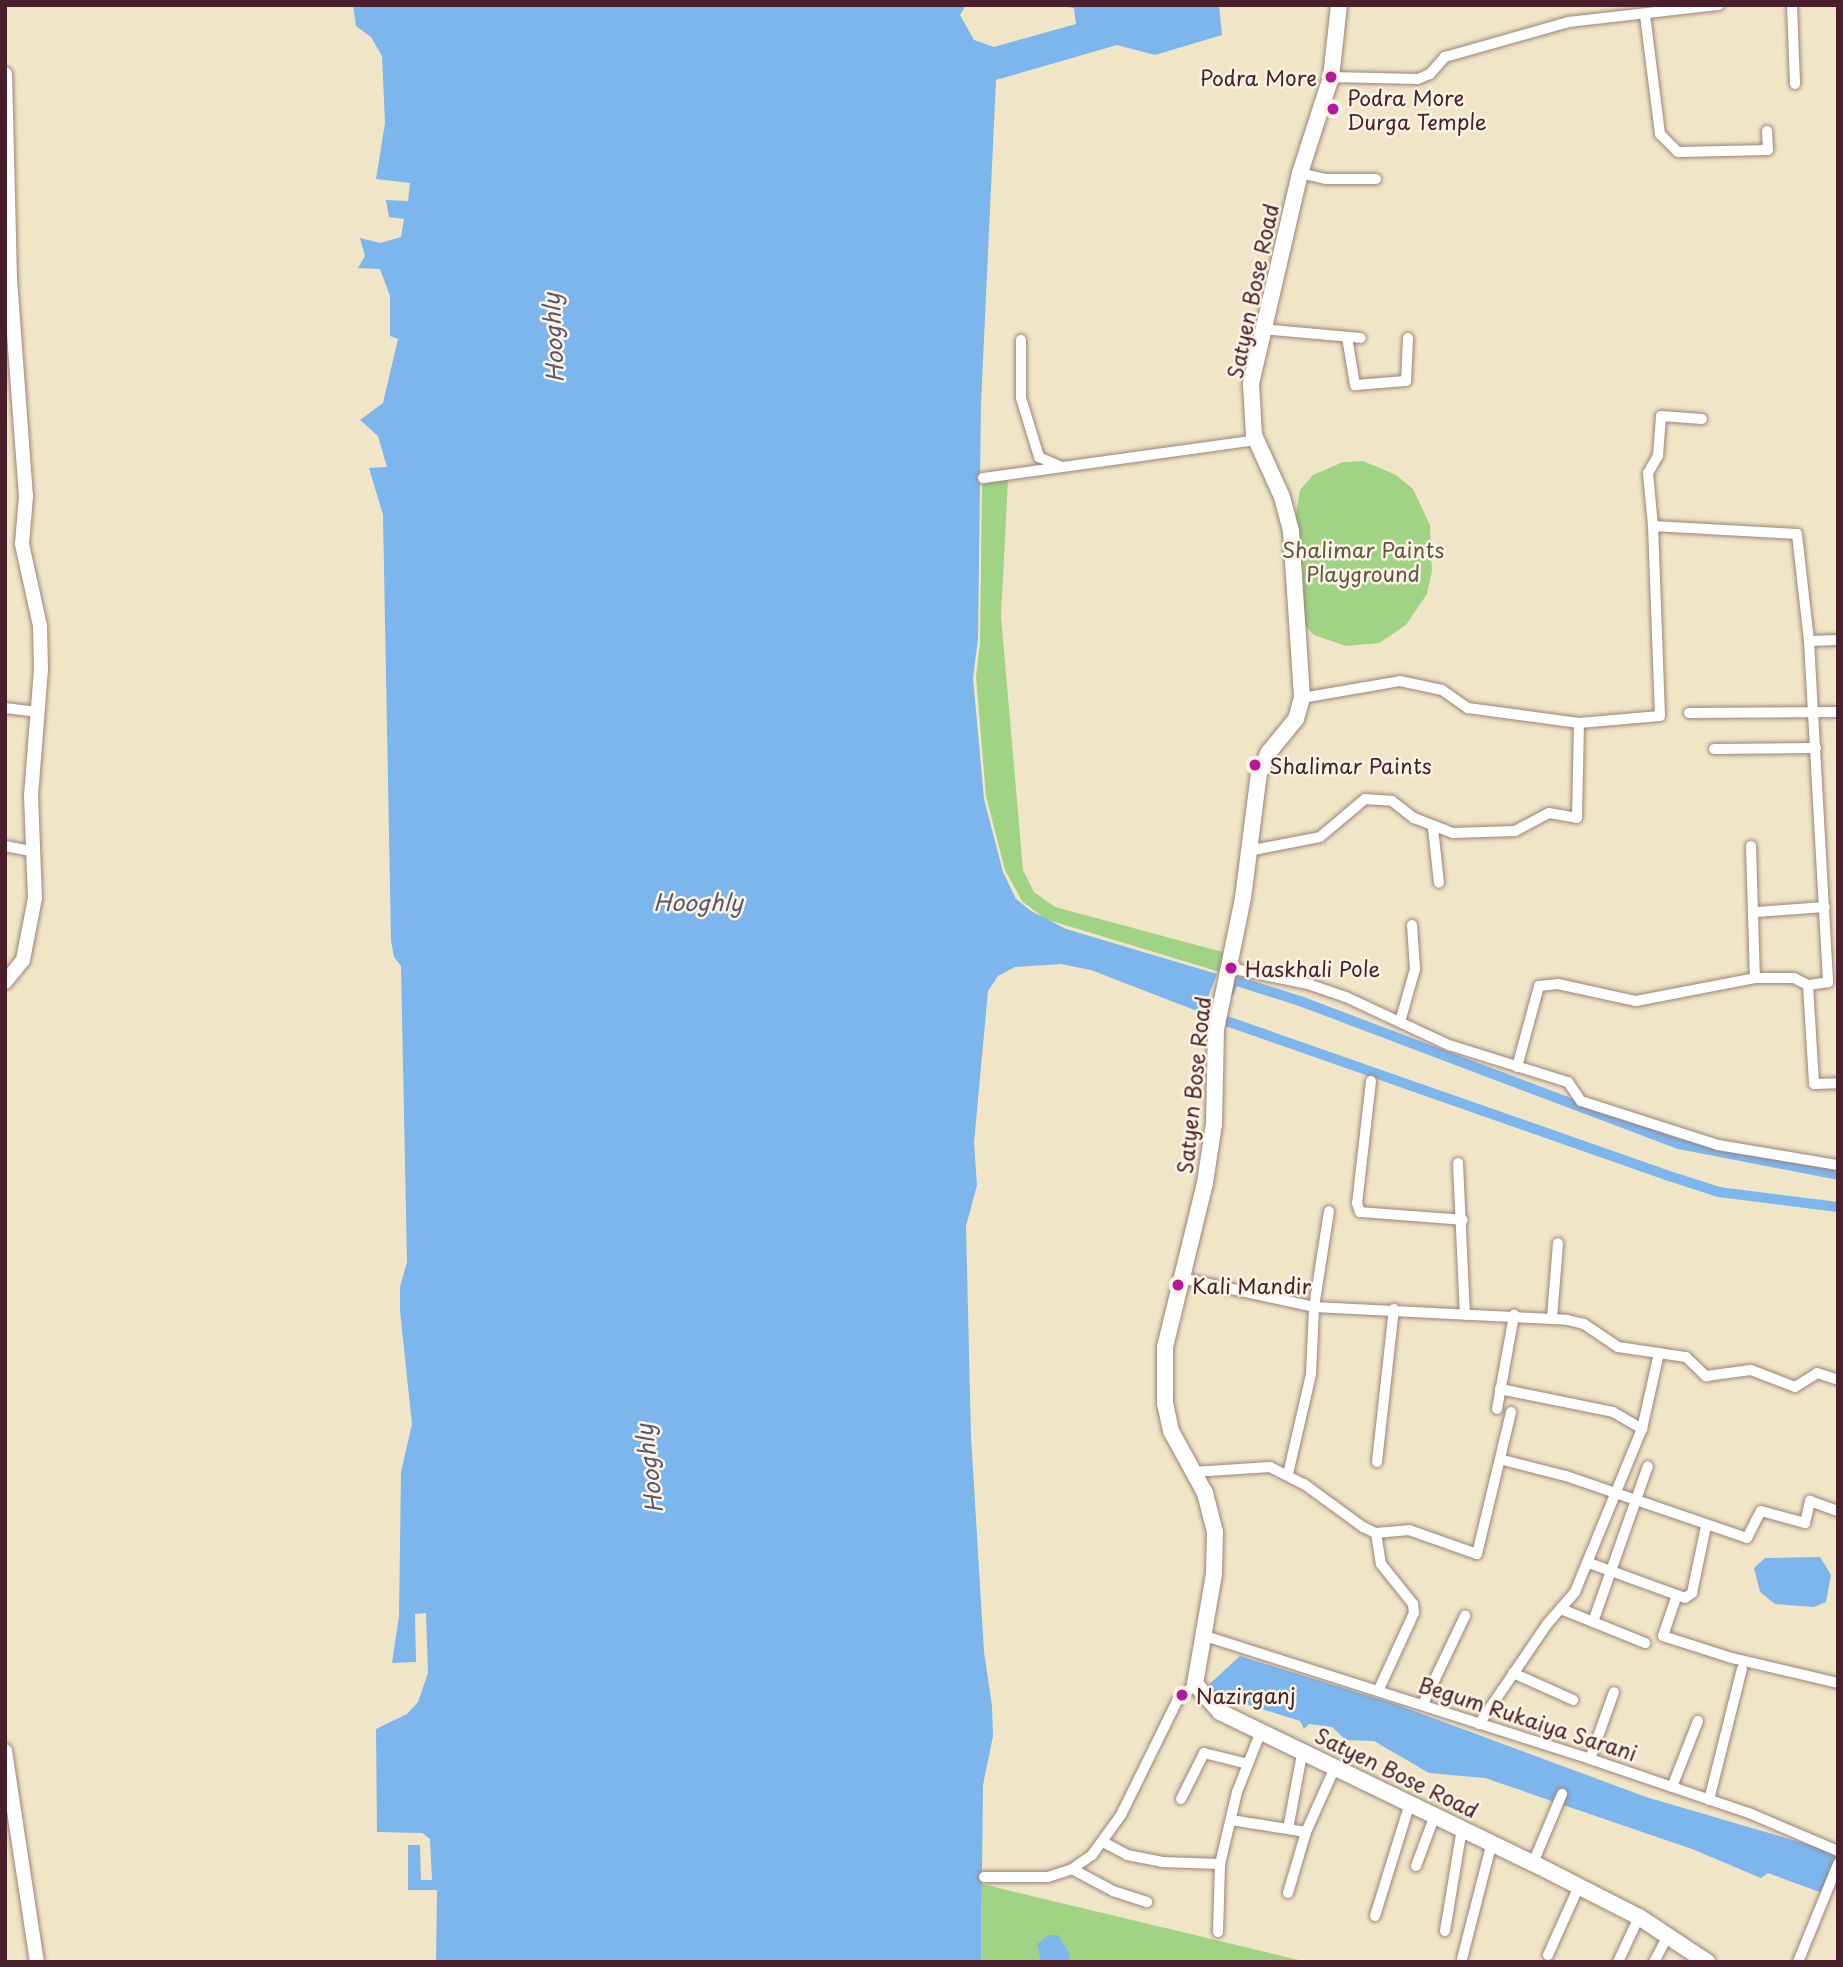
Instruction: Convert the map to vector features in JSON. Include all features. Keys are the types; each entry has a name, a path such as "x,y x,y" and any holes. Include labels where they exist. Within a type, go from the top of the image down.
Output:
{"main road":[{"name":"Satyen Bose Road","path":"1339,5 1331,78 1300,173 1261,329 1251,384 1256,440 1289,522 1302,698 1296,719 1265,758 1216,1029 1214,1124 1205,1183 1165,1347 1165,1403 1174,1440 1205,1493 1215,1532 1214,1574 1195,1684 1208,1704 1492,1842 1639,1917 1707,1962"}],"street":[{"path":"1331,78 1418,79 1430,74 1445,57 1569,22 1719,5"},
{"path":"1792,5 1795,84"},
{"path":"1645,15 1660,134 1678,152 1768,150 1767,131"},
{"path":"5,74 11,362 26,496 23,564 40,626 30,851 35,898 29,933 17,973 5,982"},
{"path":"1300,173 1326,179 1376,179"},
{"path":"1261,329 1361,338"},
{"path":"1347,337 1355,384 1406,381 1408,338"},
{"path":"1021,340 1021,398 1040,457 1063,468"},
{"path":"1302,698 1400,681 1442,690 1468,708 1579,723 1660,716 1653,526 1648,473 1658,456 1661,416 1702,419"},
{"path":"984,478 1256,440"},
{"path":"1517,1067 1539,986 1558,984 1636,1001 1755,978 1794,978 1808,985 1833,982 1825,907 1809,641 1797,534 1653,526"},
{"path":"1809,641 1838,640"},
{"path":"5,708 37,712"},
{"path":"1689,713 1838,712"},
{"path":"1248,851 1285,847 1320,837 1365,799 1403,806 1414,818 1433,828 1490,834 1515,831 1549,813 1577,818 1579,723"},
{"path":"1714,749 1816,748"},
{"path":"1433,828 1439,883"},
{"path":"5,846 30,851"},
{"path":"1751,846 1756,912 1755,978"},
{"path":"1756,912 1825,907"},
{"path":"1400,1021 1415,969 1412,925"},
{"path":"1228,972 1308,984 1400,1021 1449,1045 1568,1082 1580,1101 1718,1145 1838,1165"},
{"path":"1808,985 1814,1084 1838,1083"},
{"path":"1371,1081 1357,1203 1360,1212 1463,1220"},
{"path":"1458,1163 1463,1220 1465,1315"},
{"path":"1288,1474 1311,1374 1314,1307 1329,1211"},
{"path":"1552,1318 1558,1243"},
{"path":"1181,1278 1314,1307 1552,1318 1584,1324 1618,1347 1686,1357 1706,1376 1751,1370 1795,1387 1817,1373 1838,1380"},
{"path":"1377,1462 1394,1309"},
{"path":"1497,1409 1514,1315"},
{"path":"1479,1724 1561,1609 1589,1563 1618,1496 1642,1429 1659,1353"},
{"path":"1500,1389 1613,1412 1642,1429"},
{"path":"1193,1472 1248,1466 1270,1467 1288,1474 1376,1533 1409,1530 1477,1554 1503,1460 1511,1412"},
{"path":"1503,1460 1747,1538 1761,1511 1805,1523 1810,1502 1838,1511"},
{"path":"1593,1622 1614,1572 1648,1466"},
{"path":"1589,1563 1685,1598 1692,1593 1706,1526"},
{"path":"1376,1533 1381,1564 1413,1604 1414,1613 1379,1689"},
{"path":"1677,1595 1663,1636 1732,1658 1838,1683"},
{"path":"1561,1609 1645,1643"},
{"path":"1423,1704 1465,1616"},
{"name":"Begum Rukaiya Sarani","path":"1202,1634 1590,1759 1709,1800 1838,1851"},
{"path":"1709,1800 1742,1669"},
{"path":"1513,1673 1573,1700"},
{"path":"984,1877 1048,1877 1072,1869 1103,1842 1121,1815 1177,1701 1195,1684"},
{"path":"1590,1759 1614,1692"},
{"path":"1672,1787 1698,1721"},
{"path":"1218,1932 1220,1864 1248,1764 1261,1731"},
{"path":"1288,1829 1303,1749"},
{"path":"5,1751 37,1962"},
{"path":"1181,1799 1204,1753 1248,1764"},
{"path":"1288,1893 1306,1832 1336,1765"},
{"path":"1533,1863 1562,1794"},
{"path":"1376,1916 1410,1803"},
{"path":"1416,1866 1436,1815"},
{"path":"1231,1820 1306,1832"},
{"path":"1445,1931 1462,1828"},
{"path":"1103,1842 1127,1855 1163,1862 1220,1864"},
{"path":"1462,1959 1492,1842"},
{"path":"1798,1962 1832,1895 1838,1864"},
{"path":"1072,1869 1113,1891 1147,1902"},
{"path":"1548,1955 1579,1886"},
{"path":"1618,1962 1639,1917"},
{"path":"1654,1962 1668,1936"}],"green space":[{"name":"Shalimar Paints Playground","path":"1363,461 1396,475 1413,489 1430,525 1432,571 1427,594 1406,625 1379,643 1346,646 1314,635 1302,622 1293,532 1300,490 1313,475 1343,462"},
{"path":"1008,480 1001,616 1023,870 1034,892 1055,907 1226,953 1220,972 1045,919 1022,901 1005,870 986,796 976,677 980,643 982,484"},
{"path":"982,1884 1307,1962 981,1962"}],"water":[{"name":"Hooghly","path":"353,5 966,5 960,15 974,40 994,47 1076,24 1074,8 1053,5 1219,5 1222,35 1155,55 1117,45 996,80 981,404 978,639 973,678 984,799 1003,872 1016,899 1031,911 1066,929 1217,974 1202,1013 1091,970 1061,964 1015,967 998,976 988,991 974,1143 977,1185 966,1226 971,1436 984,1652 992,1706 993,1736 983,1785 981,1962 436,1962 437,1890 408,1890 408,1845 420,1845 421,1880 432,1880 430,1839 422,1833 377,1832 376,1729 407,1714 418,1702 428,1673 426,1613 415,1614 416,1662 392,1663 399,1616 401,1472 412,1424 400,1311 400,1287 407,1262 401,966 394,957 391,941 383,515 369,468 387,467 378,436 360,420 383,403 398,339 390,336 390,296 380,269 358,268 365,256 360,238 380,243 401,237 404,219 389,217 386,200 408,201 410,183 376,179 385,123 382,56 371,37 356,26"},
{"path":"1820,1557 1831,1575 1826,1602 1814,1607 1775,1604 1760,1592 1754,1568 1765,1558"},
{"path":"1240,1656 1395,1704 1646,1797 1837,1853 1822,1893 1768,1873 1761,1878 1692,1849 1485,1778 1429,1773 1374,1741 1346,1740 1332,1727 1309,1724 1304,1729 1300,1721 1208,1692 1205,1688"},
{"path":"1049,1935 1058,1935 1070,1955 1068,1962 1041,1962 1037,1944"}],"waterway":[{"path":"1229,992 1234,980 1300,1001 1679,1144 1838,1175"},
{"path":"1220,1014 1218,1018 1719,1192 1838,1207"}],"place":[{"name":"Podra More","path":"1331,77"},
{"name":"Podra More Durga Temple","path":"1333,109"},
{"name":"Shalimar Paints","path":"1255,765"},
{"name":"Haskhali Pole","path":"1231,968"},
{"name":"Kali Mandir","path":"1178,1285"},
{"name":"Nazirganj","path":"1182,1695"}]}
